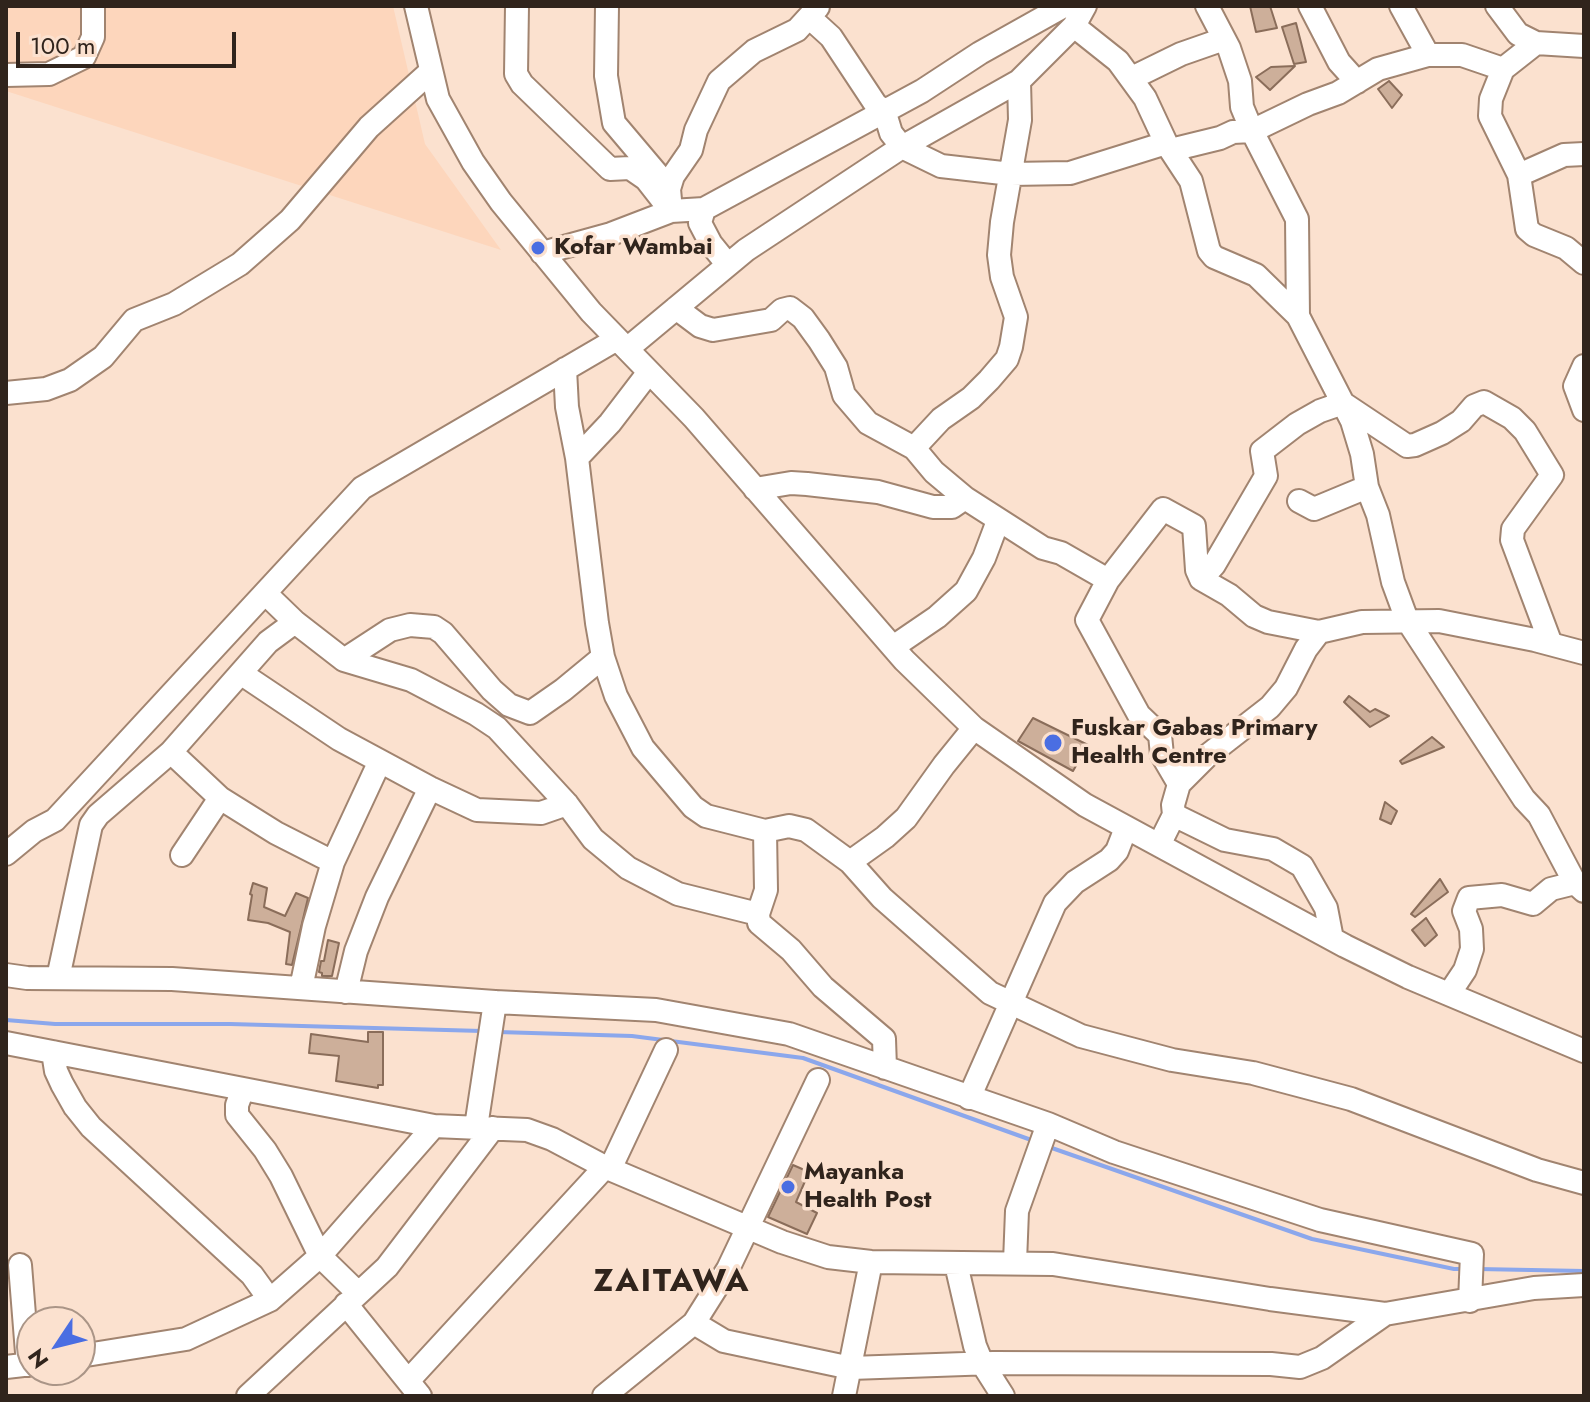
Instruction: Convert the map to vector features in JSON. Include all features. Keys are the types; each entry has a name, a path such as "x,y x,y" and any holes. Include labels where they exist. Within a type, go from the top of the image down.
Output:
{"street":[{"path":"6,75 49,74 84,57 93,37 93,6"},
{"path":"416,6 438,99 473,162 501,202 591,312 694,418 893,647 974,728 1085,805 1332,939 1449,994 1584,1051"},
{"path":"517,6 516,74 522,84 610,169 630,168 670,200 704,209 922,91 980,53 1069,16 1085,6"},
{"path":"607,6 606,76 614,123 670,200"},
{"path":"1207,6 1240,81 1242,107 1252,131 1297,219 1298,316"},
{"path":"1310,6 1339,62 1357,82"},
{"path":"1401,6 1428,55"},
{"path":"1497,6 1518,34 1536,43 1584,46"},
{"path":"670,200 673,176 691,150 696,130 719,81 754,51 797,30 814,12 876,105 884,110 891,133 902,147 941,166 1011,174 1070,173 1168,147 1220,138 1233,132 1252,131 1338,93 1378,69 1428,55 1462,55 1503,69"},
{"path":"1069,16 1118,61 1153,112 1168,147 1191,181 1209,251 1214,257 1256,275 1298,316 1352,421 1393,582 1407,620 1524,799 1539,815 1580,887 1551,889 1533,904 1502,895 1469,898 1464,911 1471,929 1472,949 1465,970 1449,994"},
{"path":"6,854 34,831 55,820 362,488 565,369 622,344 676,308 746,250 902,147 1019,81 1069,16"},
{"path":"1132,78 1181,54 1224,39"},
{"path":"1536,43 1503,69 1491,99 1490,116 1519,175 1527,229 1566,248 1584,263"},
{"path":"6,393 46,389 70,380 103,357 134,320 174,304 240,264 290,220 369,127 430,72"},
{"path":"914,448 941,419 971,398 1007,359 1016,317 1002,277 999,255 1020,120 1019,81"},
{"path":"1519,175 1564,155 1584,154"},
{"path":"542,253 611,234 670,200"},
{"path":"704,209 700,223 711,244 728,265"},
{"path":"676,308 700,326 713,330 771,320 782,310 790,308 803,318 819,340 836,367 844,395 868,423 914,448 934,472 998,521 1043,548 1061,553 1108,580"},
{"path":"1584,366 1575,386 1584,410"},
{"path":"565,369 567,407 577,458 603,657 616,696 643,748 693,807 706,816 765,831 789,826 806,830 850,862 882,898 990,993 1081,1036 1172,1060 1253,1073 1351,1099 1537,1170 1584,1183"},
{"path":"577,458 610,423 649,372"},
{"path":"1343,403 1407,446 1442,433 1461,421 1474,406 1484,402 1512,418 1525,431 1552,475 1513,529 1512,540 1551,644"},
{"path":"1201,579 1214,565 1266,476 1262,451 1297,424 1343,403"},
{"path":"755,489 791,483 807,484 878,492 933,507 952,507 965,498"},
{"path":"1299,501 1314,509 1367,487"},
{"path":"1179,784 1162,755 1160,735 1139,715 1087,620 1108,580 1163,509 1194,526 1197,570 1201,579 1229,595 1254,616 1268,622 1319,632 1362,622 1407,620 1451,623 1584,653"},
{"path":"893,647 937,617 966,591 984,558 998,521"},
{"path":"265,593 295,622 344,660 411,680 497,728 567,804 593,839 628,868 678,894 758,914"},
{"path":"58,978 91,825 98,815 171,752 268,642 295,622"},
{"path":"344,660 390,630 410,625 434,627 443,633 492,690 509,705 530,713 603,657"},
{"path":"1159,845 1174,815 1173,805 1179,784 1207,756 1270,707 1286,688 1306,649 1319,632"},
{"path":"242,674 339,739 477,810 541,813 567,804"},
{"path":"850,862 906,818 974,728"},
{"path":"171,752 220,798 276,833 333,862"},
{"path":"301,988 314,926 333,862 380,761"},
{"path":"346,992 356,951 377,897 430,788"},
{"path":"182,855 220,798"},
{"path":"1174,815 1225,840 1273,849 1302,866 1326,908 1332,939"},
{"path":"969,1098 1055,903 1075,882 1109,860 1117,851 1126,828"},
{"path":"765,831 766,890 758,914 761,926 791,950 823,987 884,1039 885,1068"},
{"path":"6,975 172,979 346,992 494,1008 656,1010 789,1034 969,1098 1044,1136 1114,1152 1320,1220 1473,1264 1470,1301"},
{"path":"248,1396 387,1267 484,1127 494,1008"},
{"path":"6,1043 434,1126 527,1130 552,1139 608,1168 828,1257 871,1262 1053,1264 1385,1314 1534,1288 1584,1285"},
{"path":"243,1089 237,1115 281,1176 320,1256 414,1388 608,1168 666,1050"},
{"path":"53,1052 62,1084 91,1127 252,1275 270,1300"},
{"path":"604,1396 694,1323 728,1269 818,1080"},
{"path":"96,1353 186,1339 270,1300 320,1256 434,1126"},
{"path":"1015,1262 1017,1211 1044,1136"},
{"path":"844,1396 871,1262"},
{"path":"956,1264 967,1318 982,1363 1003,1396"},
{"path":"20,1265 21,1306"},
{"path":"694,1323 724,1341 851,1368 982,1363 1271,1364 1300,1367 1322,1358 1385,1314"}],"shaded area":[{"path":"6,6 393,6 425,144 501,250 6,91"}],"building":[{"path":"1250,6 1270,6 1277,28 1256,32"},
{"path":"1296,23 1306,62 1294,64 1282,27"},
{"path":"1295,66 1270,90 1256,77 1271,67"},
{"path":"1389,81 1402,95 1392,108 1378,89"},
{"path":"1349,696 1370,712 1375,709 1389,716 1370,727 1344,702"},
{"name":"Fuskar Gabas Primary Health Centre","path":"1033,718 1088,745 1073,771 1018,741"},
{"path":"1432,737 1444,747 1402,764 1400,761"},
{"path":"1385,802 1397,811 1391,824 1380,819"},
{"path":"1440,879 1448,892 1415,917 1411,914"},
{"path":"253,883 267,888 264,907 285,916 296,893 308,898 292,965 286,964 290,932 268,923 248,920"},
{"path":"1426,918 1437,935 1425,946 1412,930"},
{"path":"328,940 339,943 332,976 322,976 319,972"},
{"path":"368,1032 383,1032 383,1085 378,1085 378,1088 336,1081 339,1056 309,1053 311,1034 368,1042"},
{"name":"Mayanka Health Post","path":"793,1165 809,1172 796,1202 817,1213 807,1234 768,1217"}],"waterway":[{"path":"6,1020 55,1024 230,1024 482,1031"},
{"path":"498,1032 632,1036 803,1058 1034,1141"},
{"path":"1049,1147 1312,1239 1466,1269"},
{"path":"1478,1269 1584,1271"}],"place":[{"name":"Kofar Wambai","path":"538,248"},
{"name":"Fuskar Gabas Primary Health Centre","path":"1053,743"},
{"name":"Mayanka Health Post","path":"788,1187"}],"district":[{"name":"ZAITAWA","path":"672,1283"}]}
